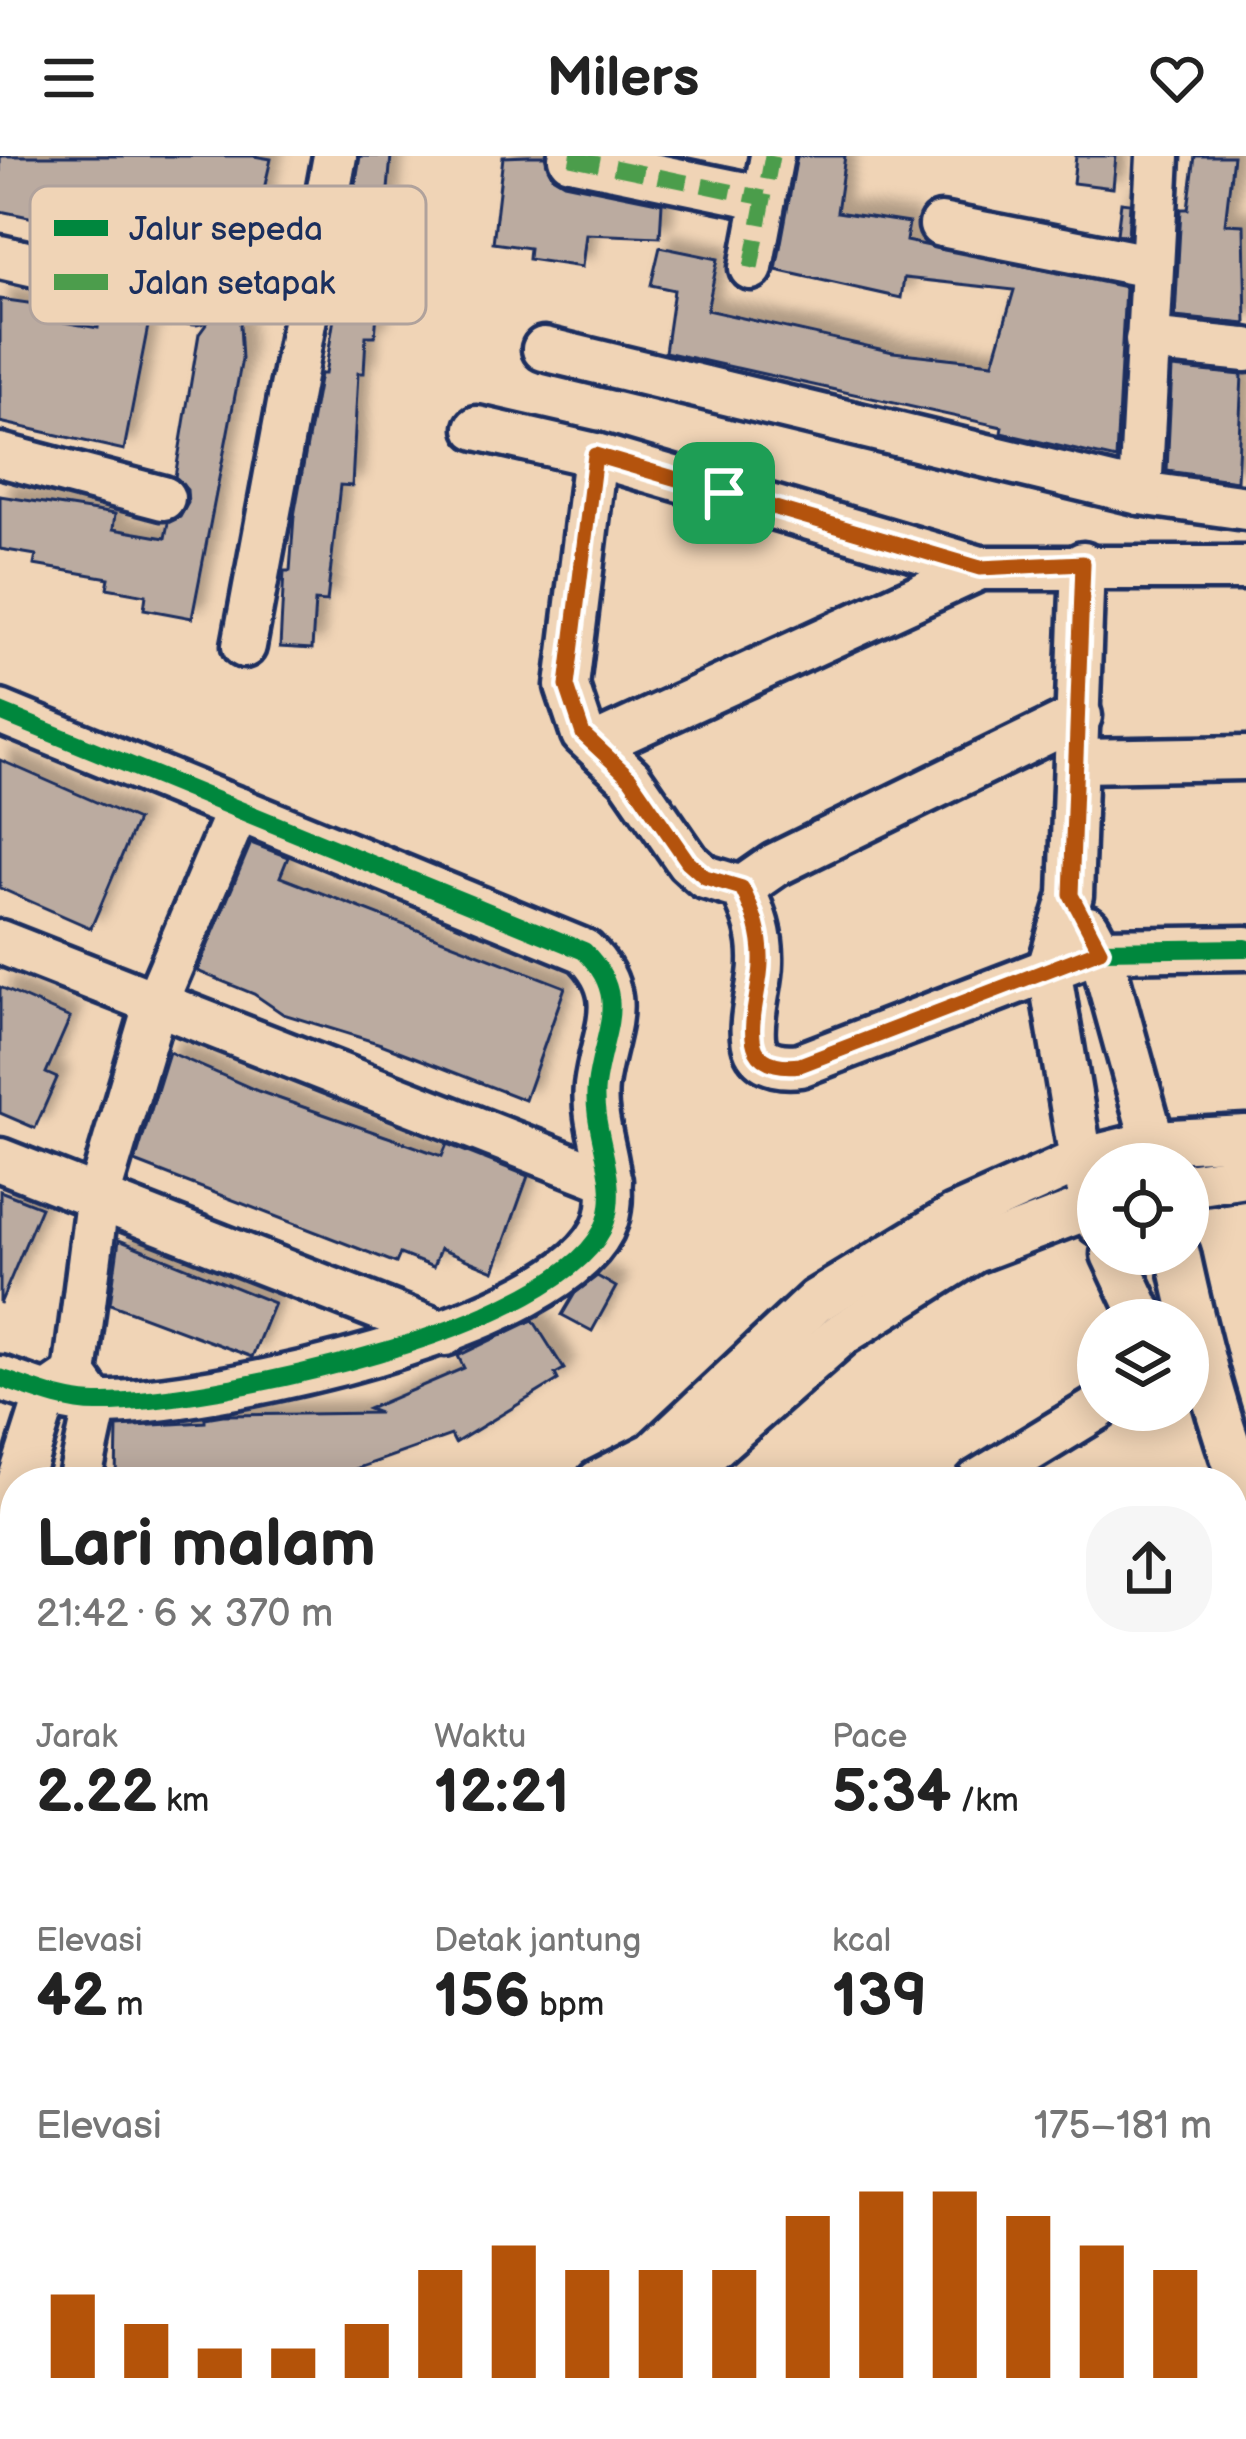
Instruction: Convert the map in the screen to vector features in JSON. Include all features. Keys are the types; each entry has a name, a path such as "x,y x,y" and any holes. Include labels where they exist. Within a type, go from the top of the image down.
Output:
{"street":[{"path":"329,186 335,156"},
{"path":"751,268 772,156"},
{"path":"1140,493 1159,156"},
{"path":"570,158 764,198"},
{"path":"941,225 1150,266"},
{"path":"0,257 30,264"},
{"path":"244,646 304,324"},
{"path":"1147,340 1246,350"},
{"path":"544,349 1140,493 1246,508"},
{"path":"477,428 595,455 980,568 1083,563 1246,568"},
{"path":"0,455 163,498"},
{"path":"595,455 567,686 583,734 630,778 688,862 705,877 742,888 758,923 762,958 756,1050 783,1067 1100,950 1246,948"},
{"path":"1078,1143 1049,968 1071,895 1080,761 1083,563"},
{"path":"597,744 980,568"},
{"path":"0,712 584,951 604,970 614,1001 596,1089 599,1142 610,1181 606,1220 591,1247 537,1287 445,1334 317,1371 73,1391 0,1378"},
{"path":"742,888 775,865 1080,716"},
{"path":"1080,761 1246,758"},
{"path":"78,1467 73,1391 97,1201 156,1002 238,809"},
{"path":"1071,895 1100,950 1153,1143"},
{"path":"0,942 610,1181"},
{"path":"1209,1144 1246,1138"},
{"path":"0,1160 445,1334"},
{"path":"664,1467 815,1301 954,1217 1077,1162"},
{"path":"1209,1182 1246,1176"},
{"path":"664,1467 842,1334 974,1252 1077,1217"},
{"path":"1209,1384 1237,1467"},
{"path":"28,1467 73,1391"},
{"path":"1002,1467 1077,1421"}],"building":[{"path":"0,156 271,159 265,186 30,186 30,217 0,211"},
{"path":"360,156 391,156 388,186 355,186"},
{"path":"545,156 552,176 564,183 662,203 660,237 586,234 582,267 528,259 529,248 493,243 503,157"},
{"path":"797,156 845,156 837,212 909,223 906,241 1125,287 1116,459 1001,433 1002,427 665,352 674,290 651,285 660,247 718,259 707,310 893,352 993,363 1014,290 904,278 901,298 776,270"},
{"path":"1076,156 1116,156 1113,188 1073,183"},
{"path":"1195,156 1233,156 1225,224 1244,225 1246,324 1175,317 1181,209 1188,209"},
{"path":"1121,202 1130,203 1128,236 1117,234"},
{"path":"0,299 30,303 30,324 148,326 124,450 0,422"},
{"path":"206,324 240,324 242,359 192,618 144,609 146,595 107,588 109,578 34,565 36,555 0,549 0,496 115,514 113,529 165,538 168,523 180,517 188,503 187,490 175,477 199,334"},
{"path":"333,324 376,324 375,336 366,336 364,373 358,373 352,486 340,485 327,602 315,601 312,649 280,647 284,571 290,571 294,516 320,374 325,374"},
{"path":"1172,368 1242,375 1237,481 1167,471"},
{"path":"0,760 137,820 91,928 0,888"},
{"path":"251,843 288,857 280,877 565,987 525,1100 381,1044 283,1014 254,994 197,971"},
{"path":"0,987 70,1018 46,1073 57,1078 35,1128 0,1113"},
{"path":"169,1052 258,1091 442,1156 447,1144 528,1176 494,1271 440,1249 433,1267 400,1254 396,1263 135,1162"},
{"path":"0,1191 41,1207 0,1304"},
{"path":"119,1240 274,1303 252,1357 110,1304"},
{"path":"597,1276 616,1287 592,1331 562,1315 575,1293"},
{"path":"533,1320 564,1369 555,1374 558,1380 455,1443 451,1435 361,1467 116,1467 117,1427 205,1422 205,1418 223,1415 379,1413 368,1409 464,1368 458,1356"}],"marked path":[{"path":"751,268 772,156"},
{"path":"570,158 764,198"}],"cycle path":[{"path":"595,455 567,686 583,734 630,778 688,862 705,877 742,888 760,943 753,1041 764,1059 800,1065 1100,950 1246,948"},
{"path":"0,712 584,951 607,984 610,999 596,1086 610,1188 606,1221 578,1260 526,1295 457,1327 377,1353 215,1391 97,1403 47,1394 0,1378"}],"route":[{"path":"595,455 724,493 980,568 1083,563 1080,761 1071,895 1100,950 800,1065 783,1067 756,1050 762,958 758,923 742,888 705,877 688,862 630,778 583,734 567,686 595,455"}]}
